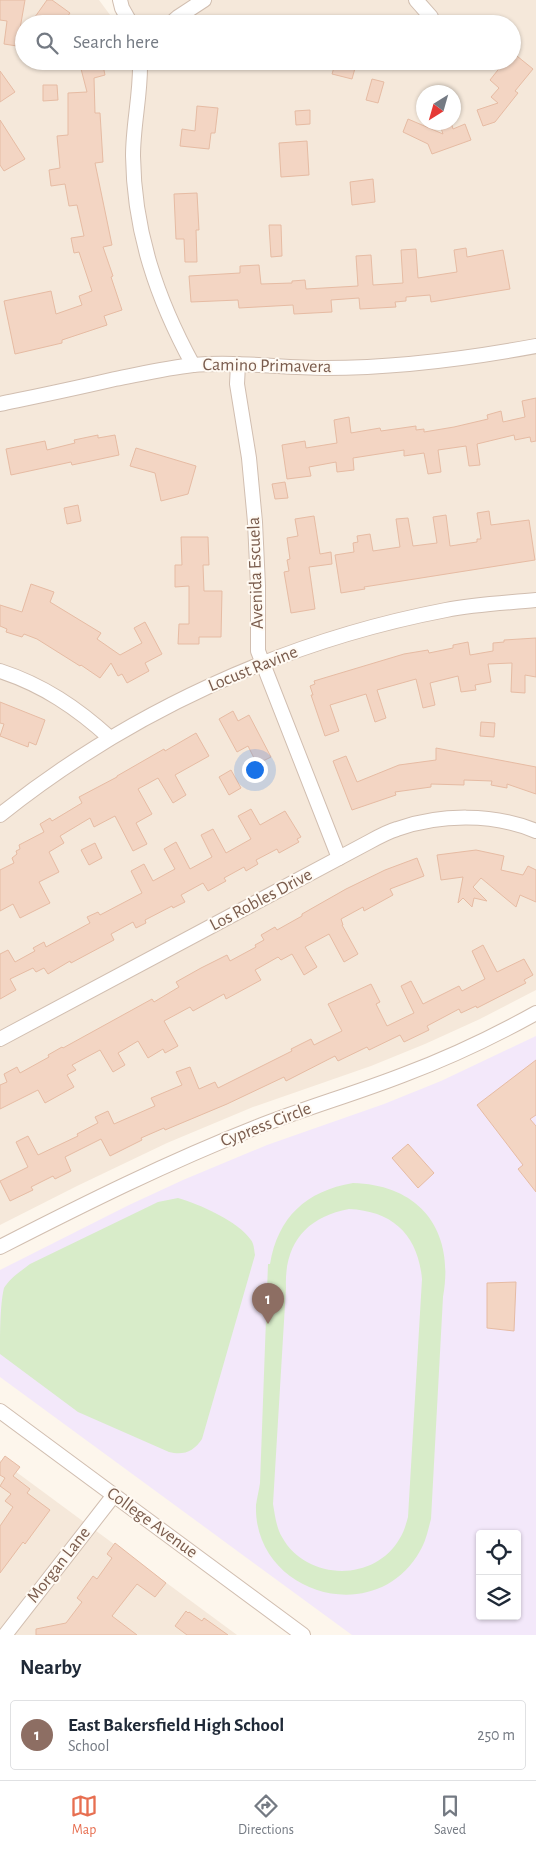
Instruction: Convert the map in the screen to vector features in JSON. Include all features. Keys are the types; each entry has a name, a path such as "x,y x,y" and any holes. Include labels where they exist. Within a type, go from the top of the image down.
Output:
{"street":[{"path":"181,15 204,0"},
{"path":"416,0 429,15"},
{"path":"119,3 126,15"},
{"path":"141,70 133,156 135,191 142,233 150,268 162,302 176,334 193,365"},
{"name":"Camino Primavera","path":"0,404 156,370 193,365 238,364 317,368 378,367 431,363 536,346"},
{"name":"Avenida Escuela","path":"238,364 237,384 247,449 255,522 258,586 258,651 339,858"},
{"name":"Locust Ravine","path":"0,815 58,772 110,738 213,684 263,663 325,641 394,621 494,602 536,600"},
{"path":"0,670 31,682 60,698 86,716 110,738"},
{"name":"Los Robles Drive","path":"0,1039 396,829 442,819 476,818 504,822 536,831"},
{"name":"Cypress Circle","path":"0,1247 175,1160 259,1126 403,1075 458,1053 536,1013"},
{"name":"College Avenue","path":"0,1411 114,1495 287,1630 303,1635"},
{"name":"Morgan Lane","path":"5,1635 114,1495"}],"shaded area":[{"path":"0,0 99,0 110,15 15,15 15,70 521,70 521,15 116,15 127,0 536,0 536,990 480,1019 425,1044 371,1066 253,1107 167,1143 0,1225"},
{"path":"536,1036 536,1635 352,1635 0,1377 0,1270 183,1180 267,1145 384,1104 441,1081"},
{"path":"0,1460 237,1635 0,1635"}],"green space":[{"path":"353,1183 377,1186 397,1192 415,1203 428,1216 438,1232 444,1252 445,1273 431,1519 427,1535 420,1551 400,1575 375,1590 348,1595 320,1591 295,1579 274,1561 260,1536 256,1505 260,1483 268,1264 270,1264 274,1247 287,1220 308,1200 321,1192","holes":["349,1209 365,1211 390,1220 400,1228 409,1238 420,1263 422,1279 408,1517 401,1536 389,1553 374,1563 358,1569 341,1571 323,1569 307,1562 293,1552 282,1537 275,1517 273,1504 286,1272 294,1246 310,1226 334,1213"]},
{"path":"178,1198 207,1209 237,1226 252,1242 255,1255 202,1439 196,1447 184,1453 169,1452 78,1412 0,1354 1,1311 4,1288 9,1281 30,1264 158,1202"}],"building":[{"path":"0,0 25,0 22,15 15,15 15,46 4,44 7,21 0,20"},
{"path":"47,0 52,0 70,13 69,15 36,15"},
{"path":"521,59 533,69 515,91 518,93 495,122 483,126 477,110 498,103 491,97 499,88 490,80 498,70 521,70"},
{"path":"81,70 104,70 105,75 94,78 95,113 100,113 103,162 95,163 112,245 103,247 122,310 104,316 107,325 62,340 62,343 15,354 4,301 51,291 56,314 82,305 79,296 92,291 79,252 74,253 71,238 84,236 77,205 69,206 65,184 51,186 49,170 60,168 57,136 68,135 68,93 87,92"},
{"path":"333,70 354,70 352,79 332,74"},
{"path":"0,71 15,92 0,102"},
{"path":"372,79 384,82 378,103 366,100"},
{"path":"43,85 57,85 58,100 43,101"},
{"path":"197,106 218,108 215,133 211,133 209,149 180,146 182,129 195,131"},
{"path":"310,110 310,124 296,125 295,111"},
{"path":"408,119 416,122 416,130 434,130 443,134 442,130 461,130 461,126 465,124 471,140 432,154 428,144 403,132"},
{"path":"0,120 25,159 4,171 0,165"},
{"path":"307,141 309,175 281,177 279,143"},
{"path":"373,179 375,202 352,205 350,182"},
{"path":"197,193 199,230 196,230 197,262 185,262 184,239 176,239 174,194"},
{"path":"269,225 281,225 282,256 271,257"},
{"path":"466,248 467,257 503,250 510,289 431,302 430,295 406,297 406,301 395,302 396,307 360,309 359,298 331,300 332,312 294,314 293,305 239,308 238,300 191,302 189,276 240,273 240,266 259,265 261,284 292,283 292,281 305,280 306,289 358,286 356,256 371,255 373,285 403,283 401,250 416,249 418,278 457,272 454,250"},
{"path":"536,398 536,441 531,442 530,437 515,440 514,435 477,444 480,465 469,466 466,446 438,450 441,472 428,474 424,453 404,456 404,450 353,458 354,470 337,472 336,462 309,467 311,476 287,479 282,445 305,441 306,448 337,443 334,420 349,417 351,433 380,428 381,431 416,426 416,430 424,429 424,432 488,419 487,415 501,411 503,422 525,417 522,401"},
{"path":"98,435 98,438 115,435 119,455 72,465 71,462 11,475 6,449 45,441 47,450 75,443 74,440"},
{"path":"136,448 196,466 188,494 161,501 155,473 130,466"},
{"path":"285,482 288,498 275,499 272,484"},
{"path":"78,505 81,521 67,524 64,508"},
{"path":"489,511 491,525 529,520 535,560 364,587 365,589 341,593 335,555 354,552 353,543 358,542 357,536 370,534 373,551 400,547 396,519 408,518 413,546 437,543 433,517 446,515 450,546 477,542 477,539 481,539 477,513"},
{"path":"314,516 320,554 331,552 332,564 309,567 315,609 291,613 284,572 289,571 287,560 290,559 287,538 298,536 295,519"},
{"path":"181,537 208,537 209,565 203,565 204,591 222,591 221,637 199,637 199,644 178,644 179,624 189,624 189,586 175,587 175,565 182,565"},
{"path":"31,584 54,592 50,602 101,633 97,639 120,655 142,643 134,628 145,622 162,654 145,663 149,671 127,683 122,674 118,676 111,663 100,678 37,639 24,634 22,637 6,632 7,629 0,626 0,605 22,612"},
{"path":"536,638 536,677 525,675 525,693 511,692 512,663 488,664 491,682 475,685 476,690 461,692 458,676 430,683 435,705 423,708 416,679 377,690 386,718 375,722 366,694 330,705 339,731 325,736 311,695 313,695 310,686 315,684 314,681 404,654 428,650 429,653 453,648 453,645 468,642 470,655 493,651 493,643 504,642 504,640"},
{"path":"0,702 45,720 36,745 29,742 28,747 0,736 4,724 0,723"},
{"path":"233,711 238,721 249,715 271,757 257,764 248,746 237,752 219,719"},
{"path":"481,722 495,723 494,737 480,736"},
{"path":"196,733 209,756 175,775 186,795 173,803 158,778 138,789 152,814 136,823 147,844 133,851 115,816 94,827 90,818 60,836 64,843 49,852 59,872 39,882 50,903 20,918 13,904 0,911 0,870 14,863 12,858 17,854 16,851 20,849 19,845 44,832 40,824 50,818 52,821 82,803 79,797"},
{"path":"436,748 536,767 536,794 507,784 507,788 491,785 492,781 464,780 464,785 431,784 431,787 395,792 396,795 352,810 333,761 346,756 357,782 399,765 436,760"},
{"path":"231,770 241,788 229,795 219,777"},
{"path":"251,809 260,825 285,811 301,837 297,839 299,842 279,853 277,849 256,860 258,864 246,871 244,867 224,878 226,881 208,891 203,883 181,895 185,902 173,908 172,906 145,920 146,923 136,928 133,922 111,934 114,940 48,974 44,968 36,972 33,968 10,979 16,990 0,999 0,954 8,950 15,962 35,951 33,948 44,942 46,947 90,923 87,917 98,912 100,915 142,893 131,871 144,864 153,881 175,869 164,849 176,842 190,869 212,857 201,835 213,829 226,853 251,839 238,816"},
{"path":"95,843 102,858 89,865 81,850"},
{"path":"476,850 504,856 501,870 523,875 528,866 536,870 536,902 520,895 516,907 481,878 473,887 487,901 474,898 472,907 463,898 458,903 463,877 441,880 437,855"},
{"path":"417,858 424,876 390,889 393,895 364,911 363,907 341,919 342,925 358,954 344,962 329,934 305,947 317,967 304,975 292,954 281,960 278,957 255,970 261,980 226,999 224,994 193,1011 190,1007 164,1021 178,1046 165,1053 163,1049 148,1058 138,1041 118,1053 125,1065 113,1072 100,1050 72,1065 76,1070 67,1075 74,1087 45,1103 38,1090 0,1109 0,1085 7,1082 4,1074 17,1067 20,1073 49,1057 48,1055 62,1047 152,999 154,1002 179,987 176,982 201,968 227,955 230,961 256,947 255,945 264,940 261,935 275,927 277,930 346,889 385,870"},
{"path":"483,945 497,972 524,959 533,975 524,980 526,983 477,1008 476,1006 461,1013 459,1009 427,1026 429,1030 404,1042 400,1035 369,1050 367,1047 338,1061 335,1056 286,1081 284,1077 227,1104 141,1138 142,1140 110,1156 101,1139 65,1157 71,1171 55,1179 53,1176 31,1187 33,1190 10,1201 0,1181 28,1167 16,1142 28,1136 38,1155 78,1136 77,1134 98,1123 95,1117 108,1111 114,1124 155,1106 151,1098 182,1085 176,1072 190,1067 199,1089 215,1082 218,1088 292,1051 291,1049 311,1039 314,1045 342,1031 328,1004 371,984 380,1002 376,1004 387,1026 414,1013 401,986 411,981 423,1004 459,986 462,991 485,979 472,951"},
{"path":"536,1060 536,1115 530,1119 536,1126 536,1192 518,1169 523,1165 477,1105"},
{"path":"408,1144 434,1173 418,1188 392,1158"},
{"path":"516,1282 514,1331 487,1328 487,1283"},
{"path":"5,1456 20,1467 13,1476 30,1489 27,1493 50,1510 25,1544 23,1542 0,1573 0,1526 13,1507 5,1501 11,1494 0,1486 5,1478 0,1475 0,1463"},
{"path":"115,1543 166,1583 155,1597 137,1584 112,1616 137,1635 36,1635 36,1629 66,1623 82,1602 77,1598 93,1576 97,1579 112,1558 107,1554"},
{"path":"186,1611 202,1621 204,1618 228,1635 187,1635 175,1626"}],"place":[{"name":"East Bakersfield High School","path":"268,1324"}]}
